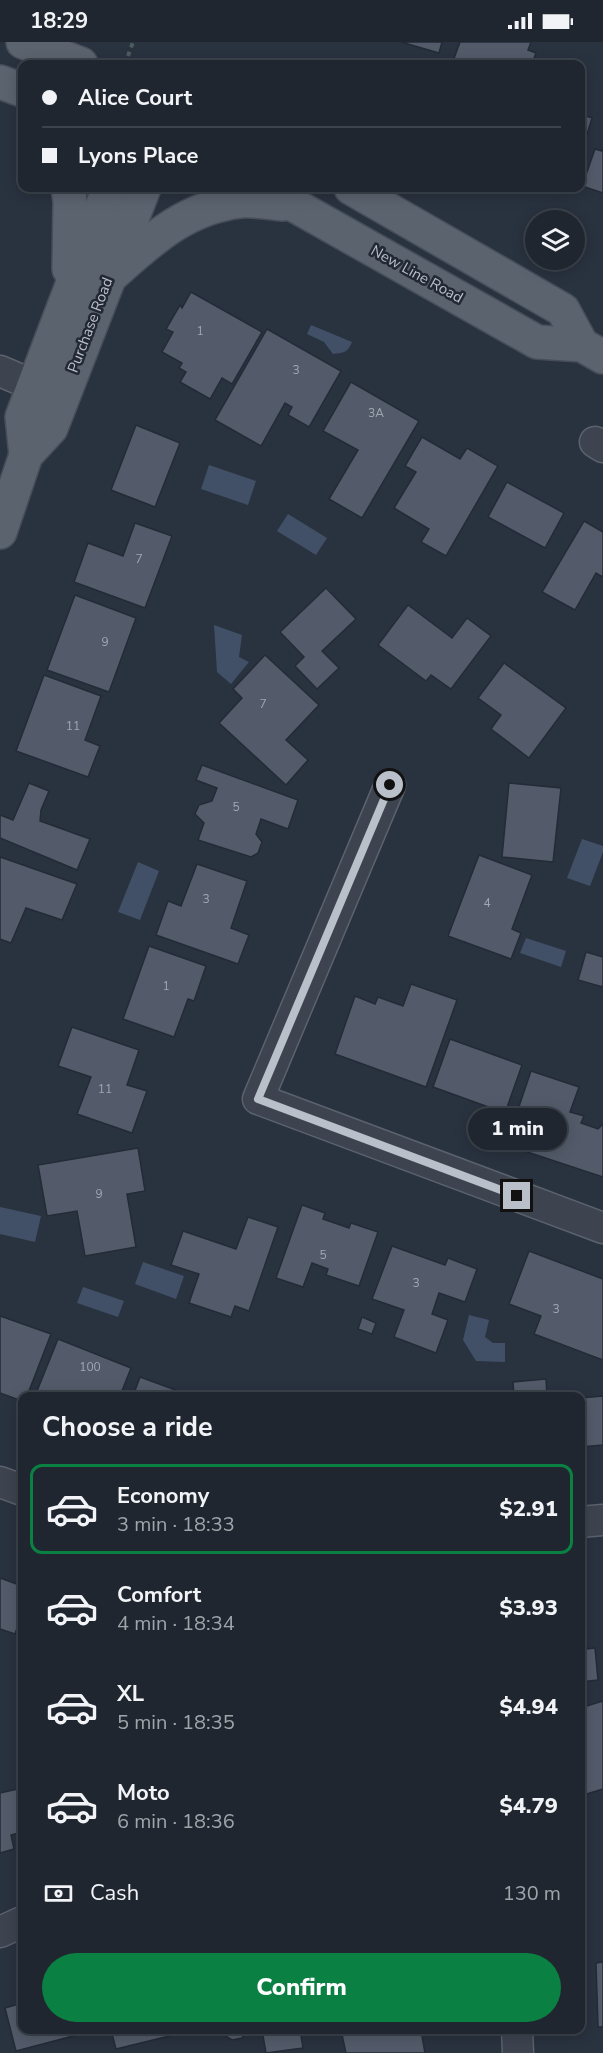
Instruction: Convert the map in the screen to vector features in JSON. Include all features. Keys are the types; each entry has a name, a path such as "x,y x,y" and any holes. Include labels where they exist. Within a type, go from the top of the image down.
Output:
{"main road":[{"path":"23,42 70,60"},
{"path":"0,82 18,89"},
{"path":"68,192 71,250 68,295"},
{"name":"Purchase Road","path":"26,455 22,417 107,192"},
{"name":"Purchase Road","path":"0,530 26,455 51,428 142,192"},
{"name":"New Line Road","path":"265,192 294,205 537,342 593,351"},
{"name":"New Line Road","path":"358,192 563,310 593,351"},
{"path":"108,279 157,235 185,218 204,210 243,201 294,205"}],"street":[{"path":"0,371 33,385"},
{"path":"390,785 258,1099 603,1228"},
{"path":"0,1482 18,1489"},
{"path":"585,1522 603,1520"},
{"path":"0,1932 18,1924"},
{"path":"517,2034 518,2053"}],"path":[{"path":"128,56 133,42"}],"water":[{"path":"311,325 352,342 349,348 333,354 324,342 307,334"},
{"path":"209,465 256,481 248,505 201,489"},
{"path":"288,514 327,538 316,555 277,531"},
{"path":"214,625 242,635 239,657 249,662 231,684 217,672"},
{"path":"582,839 603,846 603,852 590,886 567,878"},
{"path":"138,862 159,871 140,920 118,912"},
{"path":"526,938 566,951 561,967 520,953"},
{"path":"0,1207 41,1216 35,1242 0,1234"},
{"path":"143,1262 184,1276 176,1299 135,1284"},
{"path":"83,1287 124,1301 118,1317 77,1303"},
{"path":"469,1315 489,1320 485,1337 493,1343 505,1343 505,1362 476,1361 463,1340"}],"building":[{"path":"401,42 442,42 439,53"},
{"path":"460,42 531,42 528,50 536,53 533,60 453,60"},
{"path":"585,116 592,118 585,141"},
{"path":"603,148 603,193 585,187 585,177 595,149 602,151"},
{"path":"191,292 262,332 232,384 222,378 210,399 180,382 186,372 179,368 182,363 162,352 173,332 166,329 180,305 182,308"},
{"path":"267,329 341,371 309,427 288,415 292,407 285,403 261,446 215,420"},
{"path":"351,382 419,421 362,518 329,499 358,450 323,431"},
{"path":"136,425 180,443 155,507 111,490"},
{"path":"422,437 460,459 467,448 498,466 446,556 421,542 429,529 394,508 416,472 405,466"},
{"path":"507,482 564,513 545,548 488,517"},
{"path":"584,521 603,532 603,577 596,573 575,610 542,592"},
{"path":"135,523 172,536 145,608 74,582 88,543 123,556"},
{"path":"326,588 356,619 322,651 339,668 317,689 295,666 304,657 280,632"},
{"path":"75,595 136,618 109,692 47,670"},
{"path":"408,605 452,638 467,618 491,636 451,689 431,675 426,681 378,645"},
{"path":"265,655 319,705 286,740 308,760 286,785 219,723 242,698 233,689"},
{"path":"504,663 566,708 529,758 491,729 501,715 478,698"},
{"path":"44,675 101,696 85,740 100,746 88,777 16,751"},
{"path":"202,765 298,800 288,829 261,819 256,834 262,842 258,853 251,857 198,840 204,823 195,814 199,805 212,801 217,788 196,780"},
{"path":"29,783 49,791 41,810 40,821 90,839 77,870 0,838 0,815 13,820"},
{"path":"509,783 561,788 553,862 502,857"},
{"path":"479,855 532,875 512,929 521,933 511,959 448,936"},
{"path":"0,857 77,884 62,920 26,908 11,943 0,939"},
{"path":"197,864 247,881 231,928 249,935 238,964 156,935 168,901 181,906"},
{"path":"149,946 206,966 194,1001 188,999 174,1037 123,1019"},
{"path":"586,952 603,957 603,987 578,980"},
{"path":"411,984 457,1000 426,1087 335,1054 355,996 375,1004 378,997 403,1006"},
{"path":"72,1027 139,1050 127,1085 147,1091 132,1133 77,1114 91,1077 58,1066"},
{"path":"450,1039 522,1065 505,1113 433,1087"},
{"path":"531,1071 579,1087 570,1112 584,1116 581,1123 598,1129 603,1124 603,1177 506,1145"},
{"path":"138,1148 145,1191 127,1194 136,1247 85,1256 77,1211 47,1216 38,1165"},
{"path":"302,1205 325,1213 323,1219 349,1228 351,1223 378,1232 359,1286 326,1275 328,1269 312,1263 303,1287 276,1278"},
{"path":"248,1217 278,1227 249,1311 235,1306 231,1317 189,1303 199,1274 171,1265 183,1231 236,1249"},
{"path":"392,1246 445,1265 448,1258 477,1269 465,1302 439,1293 432,1314 448,1320 436,1353 394,1337 404,1310 372,1299"},
{"path":"529,1251 603,1279 603,1360 534,1334 541,1316 509,1304"},
{"path":"0,1316 51,1334 29,1392 18,1392 18,1400 0,1393"},
{"path":"362,1317 376,1323 372,1334 358,1329"},
{"path":"58,1339 131,1368 122,1392 37,1392"},
{"path":"140,1377 181,1392 134,1392"},
{"path":"546,1379 547,1392 514,1392 513,1382"},
{"path":"603,1396 603,1445 585,1447 585,1398"},
{"path":"0,1578 18,1585 18,1625 15,1634 0,1629"},
{"path":"585,1629 587,1649 595,1648 598,1680 585,1681"},
{"path":"603,1701 603,1789 585,1794 585,1706"},
{"path":"18,1789 18,1833 11,1835 14,1849 0,1853 0,1793"},
{"path":"603,1962 603,2027 598,2027 596,1963"},
{"path":"18,2004 18,2034 81,2034 16,2051 5,2008"},
{"path":"112,2034 178,2034 116,2049"},
{"path":"222,2034 244,2034 242,2038 232,2040"},
{"path":"263,2034 301,2034 303,2048 266,2053"},
{"path":"342,2034 422,2034 425,2053 346,2053"}],"route":[{"path":"390,785 258,1099 517,1196"}]}
